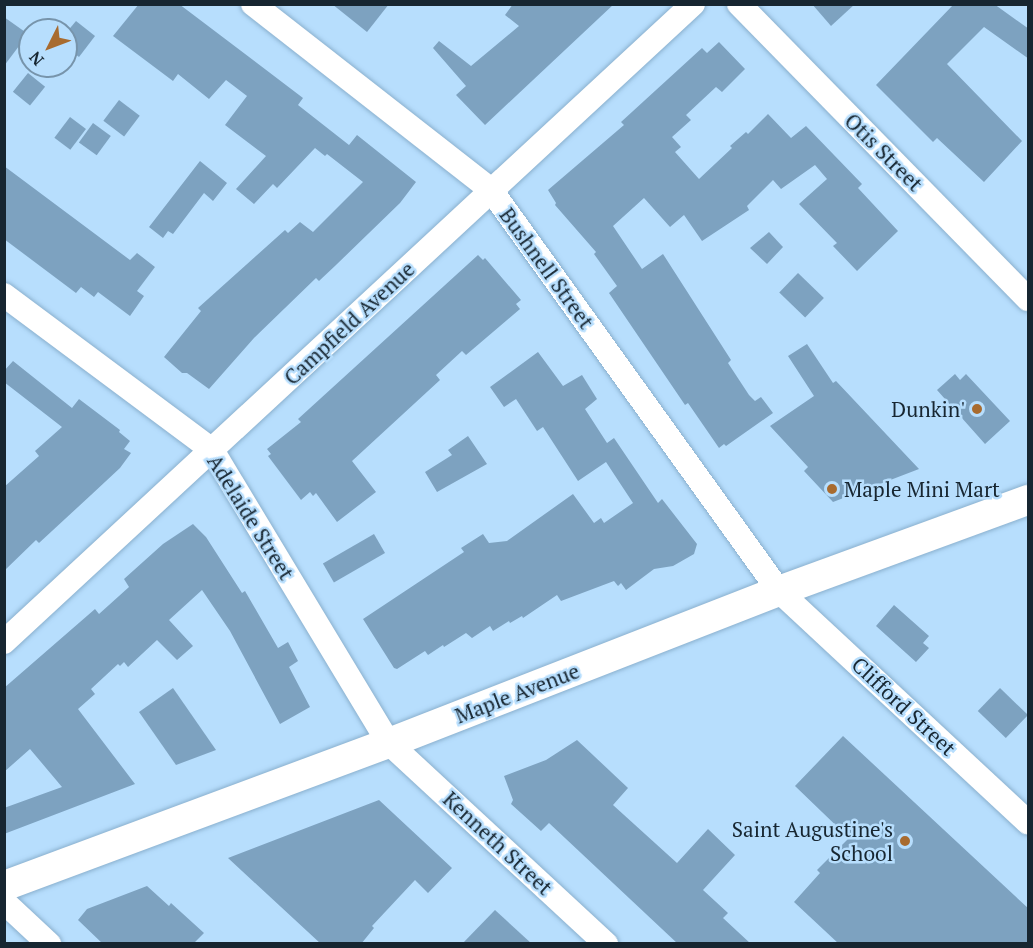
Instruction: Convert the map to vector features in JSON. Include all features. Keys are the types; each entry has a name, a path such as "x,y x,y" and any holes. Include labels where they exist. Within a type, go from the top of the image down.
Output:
{"main road":[{"name":"Maple Avenue","path":"4,886 389,743 779,591 1029,500"}],"street":[{"name":"Bushnell Street","path":"253,4 491,190 779,591"},
{"name":"Campfield Avenue","path":"4,642 693,4"},
{"name":"Otis Street","path":"739,4 1029,299"},
{"name":"Adelaide Street","path":"4,295 212,450 389,743"},
{"name":"Clifford Street","path":"779,591 1029,822"},
{"name":"Kenneth Street","path":"389,743 606,944"},
{"path":"4,902 50,944"}],"building":[{"path":"139,4 179,4 303,98 298,105 349,145 357,135 416,182 400,203 336,265 319,281 316,278 254,338 209,389 187,373 182,373 164,357 201,311 198,308 285,230 288,233 300,222 313,232 363,182 327,154 325,156 315,148 277,188 273,184 254,204 236,189 266,156 225,125 247,96 226,80 209,99 178,74 173,81 113,36"},
{"path":"332,4 389,4 367,32"},
{"path":"513,4 614,4 485,125 456,95 466,86 433,48 439,41 471,66 519,26 505,15"},
{"path":"812,4 855,4 831,26"},
{"path":"954,4 994,4 1029,29 1029,59 984,27 947,64 1022,141 984,182 937,138 933,142 876,85"},
{"path":"4,17 18,27 18,47 4,66"},
{"path":"78,23 95,36 78,56"},
{"path":"719,42 745,69 722,92 716,87 686,115 691,120 672,137 681,147 675,152 699,179 732,148 730,146 746,132 748,134 768,114 791,138 806,126 862,184 858,188 898,231 857,271 833,246 837,243 799,204 827,179 815,165 781,189 773,180 747,206 749,210 702,241 684,215 670,227 644,198 613,226 642,269 663,254 731,360 728,363 749,395 755,401 761,397 773,413 726,446 724,444 719,448 688,403 685,405 609,293 617,286 594,254 596,252 555,205 548,190 624,125 621,122 702,48 707,53"},
{"path":"24,78 34,78 45,87 30,105 13,92"},
{"path":"119,100 140,116 124,136 103,121"},
{"path":"70,117 86,129 70,150 54,138"},
{"path":"93,123 111,136 97,155 79,142"},
{"path":"200,161 227,183 213,201 204,193 173,234 168,231 163,238 149,227"},
{"path":"4,166 130,260 137,253 155,267 137,291 144,296 130,316 98,292 94,297 81,287 76,293 4,239"},
{"path":"769,232 783,247 767,264 750,248"},
{"path":"478,255 483,260 485,258 521,300 516,304 520,309 466,355 462,351 436,375 440,380 352,461 376,492 337,522 316,493 313,496 310,492 301,500 268,456 271,454 267,449 301,422 298,419"},
{"path":"798,273 824,298 805,317 779,292"},
{"path":"807,344 833,383 836,381 919,469 833,502 804,471 808,467 770,426 814,396 788,356"},
{"path":"538,352 563,386 582,375 597,399 585,409 607,443 614,438 658,503 662,499 697,544 694,554 673,566 654,569 626,590 621,583 618,586 614,581 561,601 557,595 523,618 522,616 510,623 509,621 493,631 490,626 472,638 466,633 428,655 425,651 397,669 394,668 363,619 464,552 461,548 483,534 489,543 507,541 573,494 594,523 601,518 604,523 633,503 606,462 578,481 543,427 537,431 516,399 504,407 490,387"},
{"path":"13,361 72,408 79,399 120,430 119,432 130,441 124,449 131,453 120,468 91,495 39,543 36,540 4,571 4,487 39,456 35,451 62,427 4,382 4,371"},
{"name":"Dunkin'","path":"955,374 960,380 966,374 1010,421 985,444 937,390"},
{"path":"468,436 487,464 437,492 425,472 452,455 448,450"},
{"path":"193,524 206,537 242,593 245,591 278,648 288,642 298,661 289,667 310,707 280,724 230,631 202,590 169,620 193,646 177,660 157,640 128,667 124,662 120,666 118,664 91,689 95,694 78,709 135,784 4,834 4,808 62,787 30,749 4,772 4,688 95,609 99,614 129,587 124,579 163,544"},
{"path":"374,534 385,553 334,583 323,564"},
{"path":"894,605 929,636 923,643 929,648 916,662 876,626"},
{"path":"173,688 216,750 176,765 139,712"},
{"path":"1000,688 1028,715 1006,738 978,711"},
{"name":"Saint Augustine's School","path":"843,736 1029,909 1029,944 839,944 794,902 820,873 817,870 849,838 795,786"},
{"path":"577,740 628,788 613,805 677,863 708,829 735,855 703,890 728,913 723,918 751,944 678,944 549,823 541,831 511,804 513,800 504,776 546,760"},
{"path":"379,800 452,868 428,893 415,880 372,926 374,928 361,944 321,944 228,858"},
{"path":"147,886 169,906 171,903 204,933 193,944 103,944 78,920 87,909"},
{"path":"495,910 532,944 462,944"}],"place":[{"name":"Dunkin'","path":"977,409"},
{"name":"Maple Mini Mart","path":"832,489"},
{"name":"Saint Augustine's School","path":"905,841"}]}
